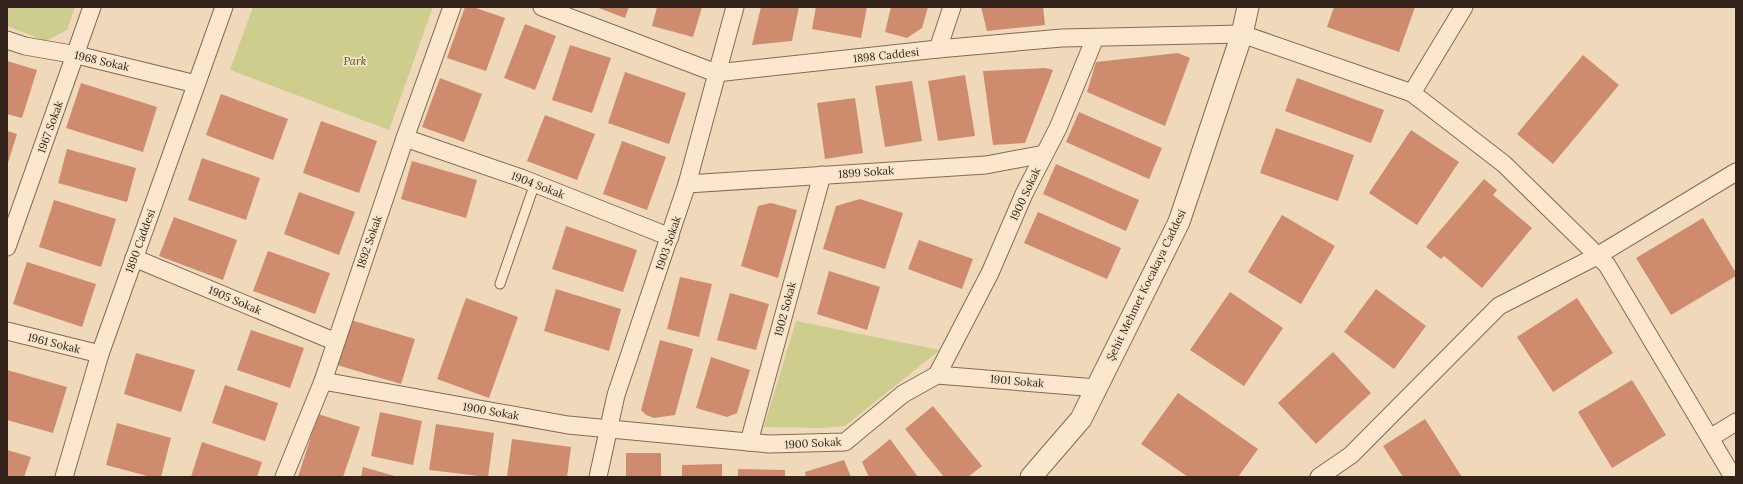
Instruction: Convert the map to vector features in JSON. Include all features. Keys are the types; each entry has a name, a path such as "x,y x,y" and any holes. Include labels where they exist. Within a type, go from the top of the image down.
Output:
{"street":[{"name":"1967 Sokak","path":"7,247 92,7"},
{"name":"1890 Caddesi","path":"68,476 100,354 224,7"},
{"name":"1892 Sokak","path":"284,477 323,381 405,138 452,7"},
{"name":"1898 Caddesi","path":"542,7 716,74 938,49 1062,38 1242,34"},
{"name":"1903 Sokak","path":"598,477 607,429 616,396 687,184 735,7"},
{"path":"938,49 952,7"},
{"name":"Şehit Mehmet Kocakaya Caddesi","path":"1031,477 1081,419 1179,222 1242,34 1248,7"},
{"path":"1412,93 1464,7"},
{"path":"1242,34 1412,93 1504,164 1607,265 1733,477"},
{"name":"1900 Sokak","path":"323,381 568,425 769,444 845,442 903,394 937,375 990,273 1044,154 1058,128 1095,38"},
{"name":"1968 Sokak","path":"7,40 25,46 76,55 196,84"},
{"name":"1904 Sokak","path":"405,138 535,183 670,237"},
{"name":"1899 Sokak","path":"687,184 986,165 1044,154"},
{"path":"1319,477 1351,455 1499,306 1597,256 1736,172"},
{"name":"1902 Sokak","path":"749,442 822,175"},
{"name":"1905 Sokak","path":"134,258 336,342"},
{"name":"1961 Sokak","path":"7,331 100,354"},
{"name":"1901 Sokak","path":"937,375 1097,388"},
{"path":"1710,438 1736,422"}],"lane":[{"path":"500,284 535,183"}],"green space":[{"path":"7,7 75,7 67,30 46,41 7,26"},
{"name":"Park","path":"253,7 433,7 389,130 230,70"},
{"path":"796,321 940,350 845,426 824,428 764,427"}],"building":[{"path":"465,7 473,7 505,18 486,71 447,58"},
{"path":"596,7 629,7 625,18"},
{"path":"657,7 702,7 693,37 652,26"},
{"path":"761,7 799,7 792,41 752,45"},
{"path":"816,7 867,7 861,38 812,29"},
{"path":"891,7 928,7 922,28 907,38 885,32"},
{"path":"981,7 1043,7 1045,25 987,31"},
{"path":"1334,7 1415,7 1399,52 1327,27"},
{"path":"525,24 556,36 535,90 504,78"},
{"path":"570,45 611,58 592,113 552,100"},
{"path":"1178,53 1190,58 1165,126 1087,92 1096,62"},
{"path":"1583,55 1619,85 1553,164 1517,134"},
{"path":"7,61 37,70 22,118 7,114"},
{"path":"1045,68 1053,70 1025,143 993,145 983,71"},
{"path":"625,72 686,93 669,144 608,123"},
{"path":"965,75 975,136 938,141 928,81"},
{"path":"440,78 482,94 464,142 422,127"},
{"path":"1297,78 1384,110 1371,143 1285,111"},
{"path":"912,81 922,141 885,147 875,86"},
{"path":"81,83 157,107 143,152 66,128"},
{"path":"221,94 288,119 273,160 206,135"},
{"path":"855,98 863,153 825,159 817,103"},
{"path":"1079,112 1162,148 1149,179 1066,142"},
{"path":"545,115 595,134 577,180 527,161"},
{"path":"321,121 377,141 359,193 303,173"},
{"path":"1276,128 1354,155 1338,201 1260,173"},
{"path":"1411,130 1459,162 1417,225 1369,193"},
{"path":"7,131 17,134 7,166"},
{"path":"622,141 666,157 647,210 603,194"},
{"path":"67,149 136,168 127,202 58,183"},
{"path":"202,158 260,178 246,220 188,200"},
{"path":"412,161 477,180 466,218 401,199"},
{"path":"1056,164 1139,200 1126,231 1043,194"},
{"path":"1484,179 1497,190 1493,195 1532,228 1482,288 1444,256 1441,259 1426,247"},
{"path":"299,192 355,212 339,255 284,234"},
{"path":"860,199 903,213 885,269 823,249 836,206"},
{"path":"54,200 116,219 101,267 39,247"},
{"path":"771,203 797,210 778,278 741,266 758,206"},
{"path":"1038,212 1121,248 1107,279 1024,243"},
{"path":"1282,215 1335,246 1301,304 1248,272"},
{"path":"174,217 237,240 223,280 159,256"},
{"path":"1703,218 1736,273 1736,276 1671,315 1636,258"},
{"path":"566,226 637,250 623,292 552,269"},
{"path":"919,240 973,259 962,289 908,269"},
{"path":"268,251 330,273 315,314 253,291"},
{"path":"27,262 96,284 82,327 13,304"},
{"path":"829,271 880,287 867,330 817,314"},
{"path":"680,277 712,284 699,337 667,329"},
{"path":"556,289 621,309 609,351 544,331"},
{"path":"1376,289 1426,326 1394,369 1344,332"},
{"path":"1230,292 1283,328 1244,386 1190,350"},
{"path":"730,293 769,304 756,350 717,340"},
{"path":"466,298 518,317 489,398 437,379"},
{"path":"1577,298 1613,353 1553,392 1517,337"},
{"path":"351,320 415,339 401,384 337,365"},
{"path":"251,330 304,348 290,388 237,370"},
{"path":"660,340 693,349 675,415 654,418 646,415 641,410"},
{"path":"1333,352 1371,393 1316,444 1278,403"},
{"path":"136,353 195,370 181,412 124,394"},
{"path":"711,357 750,370 737,413 727,417 696,408"},
{"path":"7,370 67,387 53,433 7,420"},
{"path":"1632,380 1666,435 1612,468 1578,412"},
{"path":"225,385 278,403 265,441 212,423"},
{"path":"1178,393 1258,449 1238,477 1188,477 1141,444"},
{"path":"933,406 982,466 968,477 944,477 905,429"},
{"path":"380,412 422,421 413,465 371,456"},
{"path":"318,414 360,427 343,477 298,477"},
{"path":"1425,419 1462,477 1403,477 1383,446"},
{"path":"117,423 171,438 161,477 151,477 106,465"},
{"path":"436,424 494,433 488,477 429,470"},
{"path":"512,439 571,447 567,477 507,477"},
{"path":"890,439 918,477 869,477 862,462"},
{"path":"202,442 262,462 257,477 191,477"},
{"path":"7,450 31,457 24,477 7,477"},
{"path":"626,453 661,453 661,477 626,477"},
{"path":"844,460 851,477 806,477 805,472"},
{"path":"722,464 722,477 682,477 682,465"},
{"path":"363,467 398,477 361,477"},
{"path":"738,469 785,470 785,477 738,477"}]}
